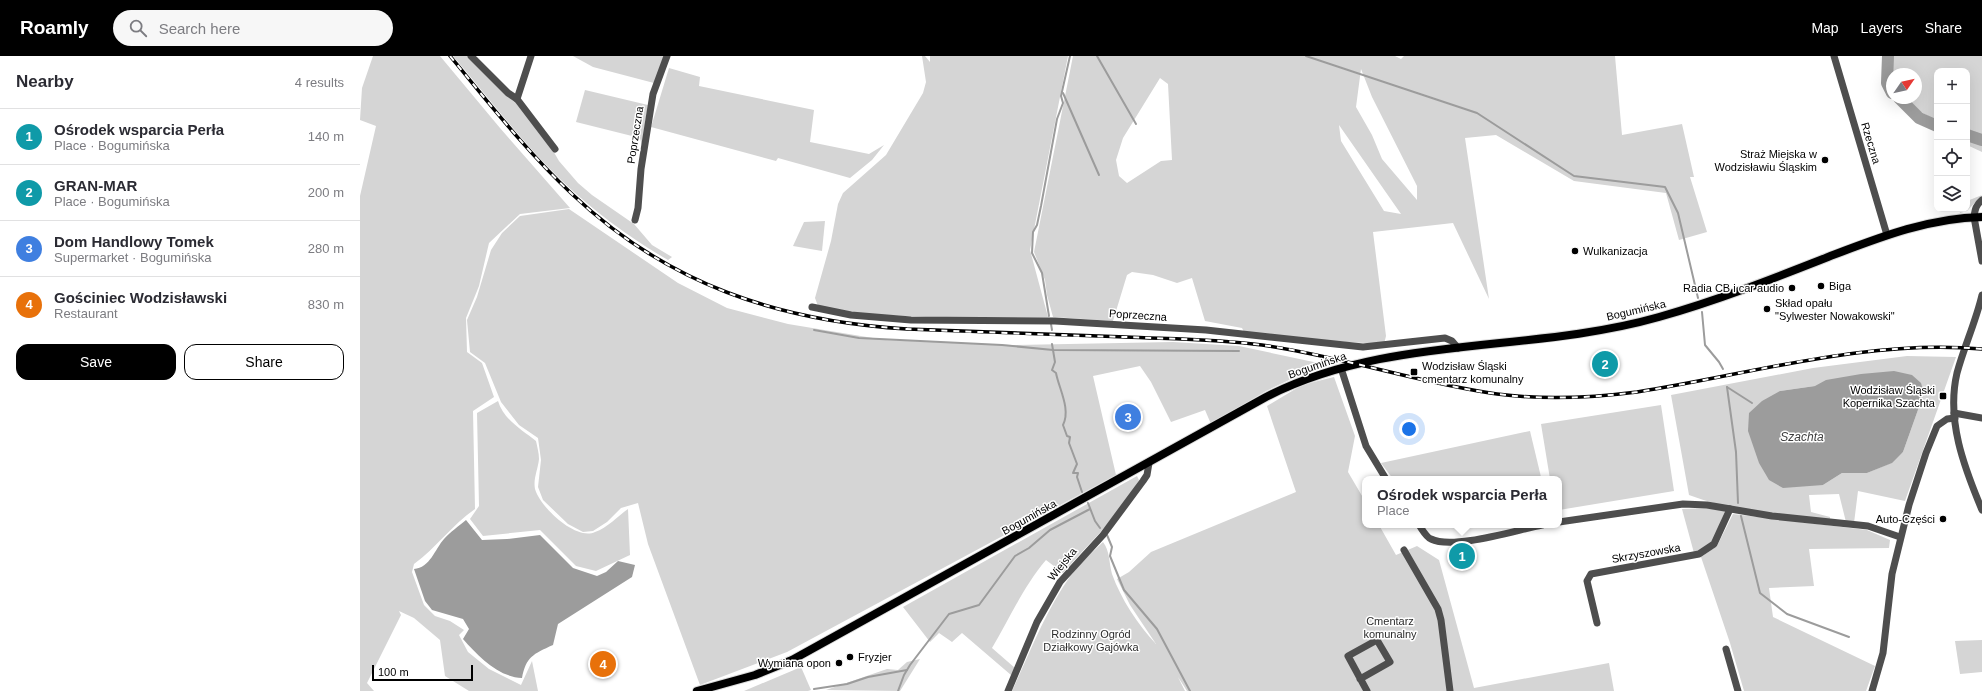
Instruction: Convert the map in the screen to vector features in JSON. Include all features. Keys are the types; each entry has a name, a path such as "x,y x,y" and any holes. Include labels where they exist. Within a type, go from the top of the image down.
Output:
{"main road":[{"name":"Bogumińska","path":"697,691 755,675 792,660 1290,385 1341,368 1392,356 1587,332 1656,318 1717,299 1887,235 1928,223 1957,218 1978,217"}],"street":[{"path":"470,56 508,93 517,99 555,149"},
{"path":"517,99 531,56"},
{"name":"Poprzeczna","path":"635,220 638,208 641,169 653,94 667,56"},
{"name":"Rzeczna","path":"1834,56 1887,235"},
{"path":"1982,200 1978,203 1975,210 1978,217 1982,261"},
{"path":"1978,217 1982,211"},
{"path":"1982,294 1958,373 1954,394 1954,415 1966,467 1982,510"},
{"name":"Poprzeczna","path":"812,307 851,315 911,320 1055,321 1206,330 1364,347 1445,338 1452,341 1458,348"},
{"path":"1341,368 1348,387 1352,407 1366,446 1384,476"},
{"path":"1872,691 1883,653 1892,574 1900,537 1922,466 1937,426 1954,415 1982,418"},
{"name":"Wiejska","path":"1008,691 1037,622 1060,582 1103,534 1147,475 1149,463"},
{"path":"1562,522 1683,504 1707,505 1772,516 1868,526 1900,537"},
{"name":"Skrzyszowska","path":"1597,623 1587,580 1590,574 1699,554 1714,544 1730,509"},
{"path":"1421,528 1429,538 1444,543 1464,541 1527,528"},
{"path":"1404,550 1438,609 1441,620 1450,691"},
{"path":"1360,679 1390,662 1377,640 1348,656 1360,679 1368,691"},
{"path":"1726,649 1738,691"}],"green space":[{"path":"373,56 440,56 570,208 520,214 489,243 479,286 466,318 467,352 482,363 494,397 473,411 475,509 414,564 412,572 424,605 435,616 450,621 464,630 459,635 468,652 489,669 521,685 532,661 538,691 469,691 445,676 440,640 414,618 399,611 401,615 367,683 374,691 360,691 360,196 376,126 360,120 362,88"},
{"path":"453,56 467,56 503,92 515,101 548,142 559,161 578,183 592,195 634,224 652,245 672,257 668,260 640,243 600,214 563,182 520,137"},
{"path":"573,56 664,56 654,83 593,67"},
{"path":"922,56 925,56 930,62 930,56 1068,56 1030,250 1048,317 926,317 861,314 818,306 815,298 831,241 838,204 843,193 886,155 923,93 926,82"},
{"path":"1073,56 1395,56 1401,59 1404,56 1615,56 1622,135 1682,124 1694,177 1690,177 1707,232 1679,240 1666,193 1574,181 1496,135 1465,138 1489,299 1453,223 1373,232 1386,336 1384,344 1310,340 1244,332 1242,328 1205,321 1192,278 1177,283 1153,275 1132,272 1127,275 1113,321 1053,317 1047,295 1045,280 1034,252","holes":["1361,69 1372,97 1417,186 1417,200 1382,159 1372,135 1356,107","1160,78 1168,84 1172,160 1161,161 1127,183 1119,176 1116,160 1123,138","1339,125 1401,214 1384,211 1341,141"]},
{"path":"1892,56 1982,56 1982,137 1970,133 1970,68 1934,68 1934,119 1919,111 1934,121 1934,129 1918,121 1899,104 1910,104 1913,106 1911,104 1922,104 1922,68 1891,67"},
{"path":"669,68 700,77 699,86 814,110 810,142 869,154 884,145 872,160 850,178 778,158 776,161 651,127"},
{"path":"585,90 648,105 642,146 640,138 576,122"},
{"path":"1970,134 1982,139 1982,152 1970,146"},
{"path":"1982,195 1970,208 1970,200"},
{"path":"569,209 678,283 727,308 788,324 885,340 1012,345 1173,342 1239,346 1323,364 1266,391 1211,424 1205,410 1171,422 1151,382 1140,366 1093,376 1116,475 787,652 700,685 648,544 638,503 621,508 607,522 593,531 583,532 568,524 543,500 538,487 541,460 538,438 519,425 501,402 485,363 470,352 467,320 477,297 491,250 502,233 520,216"},
{"path":"825,221 822,251 793,246 804,222"},
{"path":"1907,356 1956,357 1905,501 1858,491 1854,523 1846,522 1839,494 1809,495 1811,512 1830,517 1830,521 1776,515 1741,509 1706,501 1689,495 1671,395 1813,368","holes":["1815,386 1924,393 1903,452 1891,463 1867,473 1842,473 1823,485 1780,391"]},
{"path":"1334,377 1355,436 1348,472 1362,496 1362,528 1381,528 1396,555 1417,546 1439,560 1474,688 1609,663 1614,691 1187,691 1178,677 1185,691 1012,691 1039,632 1062,588 1078,566 1103,542 1108,553 1112,574 1120,593 1143,629 1156,644 1130,605 1117,579 1129,572 1151,552 1296,492 1267,406 1302,385"},
{"path":"498,401 500,407 509,419 536,441 539,459 535,478 535,489 544,505 560,521 569,527 578,532 587,533 595,532 604,528 628,509 630,555 596,571 576,566 540,530 483,536 470,519 479,506 477,413"},
{"path":"1661,405 1674,491 1562,510 1562,476 1550,476 1541,424"},
{"path":"1530,431 1541,476 1391,476 1381,463"},
{"path":"1137,476 1139,480 1113,517 1063,573 1046,560 1030,581 992,648 1015,668 1011,675 962,633 952,642 939,633 930,642 903,607"},
{"path":"1707,508 1725,511 1712,543 1694,553 1682,509"},
{"path":"1733,514 1867,530 1890,540 1889,548 1809,549 1814,586 1769,588 1773,617 1875,666 1866,691 1744,691 1730,643 1701,557 1717,546"},
{"path":"1982,640 1982,672 1960,674 1955,641"},
{"path":"920,659 900,691 826,690 887,669 898,670 907,662"},
{"path":"801,667 811,690 744,691"}],"water":[{"name":"Szachta","path":"1894,371 1912,375 1921,383 1924,393 1903,452 1892,463 1867,473 1842,473 1823,485 1783,488 1769,480 1759,463 1748,431 1749,413 1762,401 1780,391 1815,386 1826,380 1861,374"},
{"path":"466,520 482,540 540,535 573,568 597,576 606,572 618,561 635,565 632,577 558,624 553,645 535,654 528,661 522,678 513,677 497,670 482,659 463,639 469,629 463,619 432,610 425,601 414,569 420,568 428,562 444,539"}],"waterway":[{"path":"1049,316 1042,273 1032,253 1033,232 1037,225 1057,119 1063,103 1061,96 1070,56"},
{"path":"1097,56 1136,124"},
{"path":"1306,56 1477,113 1574,176 1665,187 1678,213 1698,298"},
{"path":"1888,56 1888,68"},
{"path":"1063,93 1099,175"},
{"path":"1905,104 1919,118 1934,125"},
{"path":"1970,136 1982,140"},
{"path":"1702,312 1705,345 1723,369"},
{"path":"1051,324 1052,330"},
{"path":"814,330 859,338 1002,345 1053,350 1239,351"},
{"path":"1052,344 1055,362 1052,370 1056,373 1064,399 1066,412 1063,425 1067,436 1070,437 1069,443 1077,464 1073,473 1078,473 1077,477 1082,492"},
{"path":"1727,387 1736,452 1738,503"},
{"path":"1727,387 1752,403"},
{"path":"1088,503 1095,521 1100,528"},
{"path":"898,691 904,675 910,665 949,614 979,605 1015,556 1029,548 1050,530 1090,509"},
{"path":"1741,516 1760,593 1787,614 1849,637"},
{"path":"1107,535 1112,547 1110,556 1124,590 1157,629 1190,691"},
{"path":"814,689 847,684 868,677 907,670"}],"railway":[{"path":"450,56 539,161 572,194 608,225 646,252 686,274 727,292 769,306 814,317 859,325 907,329 1245,343 1321,356 1467,389 1515,396 1550,398 1602,396 1637,392 1852,353 1938,347 1982,349"}],"place":[{"name":"Straż Miejska w Wodzisławiu Śląskim","path":"1825,160"},
{"name":"Wulkanizacja","path":"1575,251"},
{"name":"Biga","path":"1821,286"},
{"name":"Radia CB i car audio","path":"1792,288"},
{"name":"Skład opału \"Sylwester Nowakowski\"","path":"1767,309"},
{"name":"GRAN-MAR","path":"1605,364"},
{"name":"Wodzisław Śląski cmentarz komunalny","path":"1414,372"},
{"name":"Wodzisław Śląski Kopernika Szachta","path":"1943,396"},
{"name":"Dom Handlowy Tomek","path":"1128,417"},
{"name":"Auto-Części","path":"1943,519"},
{"name":"Ośrodek wsparcia Perła","path":"1462,556"},
{"name":"Fryzjer","path":"850,657"},
{"name":"Wymiana opon","path":"839,663"},
{"name":"Gościniec Wodzisławski","path":"603,664"}],"park label":[{"name":"Cmentarz komunalny","path":"1390,627"},
{"name":"Rodzinny Ogród Działkowy Gajówka","path":"1091,640"}]}
